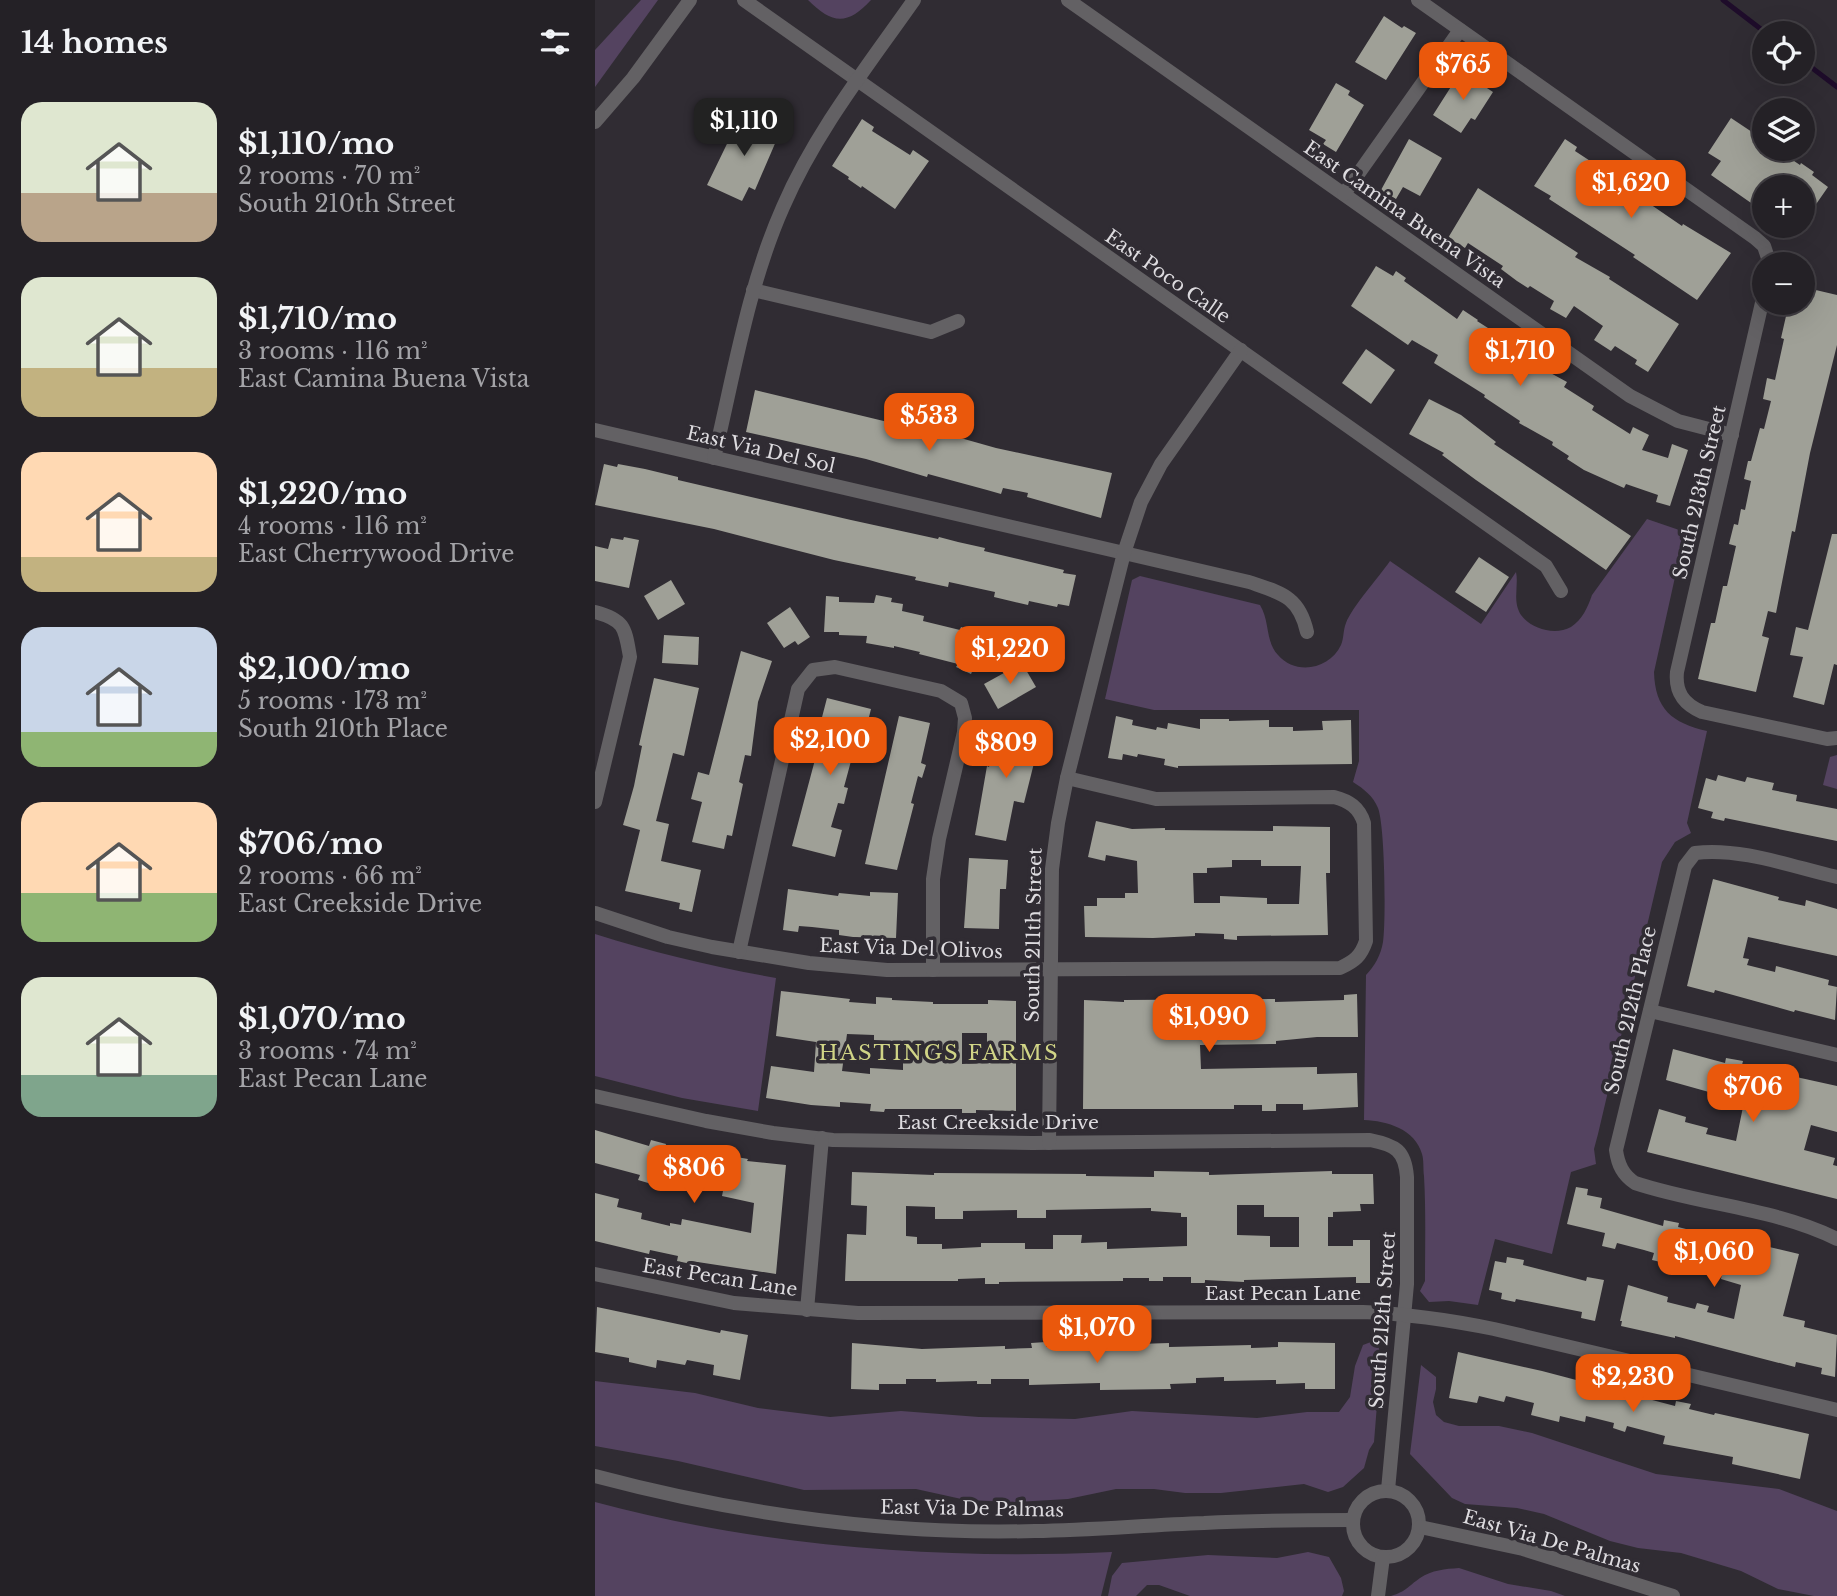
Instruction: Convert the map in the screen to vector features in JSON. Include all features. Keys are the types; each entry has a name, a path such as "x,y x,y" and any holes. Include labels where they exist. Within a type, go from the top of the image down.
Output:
{"street":[{"path":"595,122 633,78 690,0"},
{"name":"East Poco Calle","path":"744,0 1546,566 1561,592"},
{"path":"714,458 754,290 769,241 794,183 825,126 914,0"},
{"name":"East Camina Buena Vista","path":"1068,0 1630,396 1678,421 1732,435"},
{"path":"1418,0 1755,238 1764,252"},
{"path":"1344,194 1460,30"},
{"path":"754,290 930,332 958,321"},
{"name":"South 213th Street","path":"1759,315 1677,672 1678,689 1687,704 1702,712 1827,739 1837,738"},
{"name":"South 211th Street","path":"1049,1143 1052,869 1067,778 1123,554 1141,502 1161,464 1241,350"},
{"name":"East Via Del Sol","path":"595,430 1249,582 1274,590 1292,601 1303,615 1307,632"},
{"path":"595,612 614,617 626,632 630,657 595,802"},
{"path":"739,952 798,689 813,670 835,667 941,691 961,703 965,718 964,732 939,839 933,879 933,970"},
{"name":"East Via Del Olivos","path":"595,913 668,937 739,952 809,963 887,970 1310,970 1341,968 1356,960 1366,941 1364,836 1361,815 1352,804 1334,797 1156,799 1067,778"},
{"name":"South 212th Place","path":"1837,877 1730,852 1695,853 1685,866 1680,880 1616,1150 1618,1163 1626,1177 1635,1183 1789,1221 1837,1239"},
{"path":"1650,1012 1837,1055"},
{"name":"East Creekside Drive","path":"595,1096 706,1121 773,1133 822,1138 1049,1143 1370,1139 1388,1143 1401,1153"},
{"path":"807,1310 822,1138"},
{"name":"South 212th Street","path":"1388,1490 1407,1284 1407,1177 1406,1163 1401,1153"},
{"name":"East Pecan Lane","path":"595,1274 734,1303 858,1313 1404,1314 1494,1329 1837,1410"},
{"name":"East Via De Palmas","path":"595,1476 753,1511 833,1522 917,1528 1035,1531 1284,1520 1352,1520"},
{"path":"1388,1490 1409,1499 1419,1516 1420,1527 1411,1546 1394,1556 1383,1557 1374,1555 1360,1545 1352,1520 1361,1501 1369,1495 1388,1490"},
{"name":"East Via De Palmas","path":"1420,1527 1523,1549 1673,1596"},
{"path":"1378,1596 1383,1557"}],"shaded area":[{"path":"641,0 658,0 595,87 595,50"},
{"path":"808,0 871,0 854,14 839,19 825,14"},
{"path":"1647,519 1685,532 1654,672 1658,696 1668,712 1684,724 1707,731 1687,823 1691,833 1675,842 1662,862 1594,1149 1596,1164 1571,1172 1552,1254 1495,1239 1478,1305 1449,1301 1429,1302 1420,1291 1425,1281 1422,1154 1413,1138 1399,1128 1364,1120 1366,975 1377,960 1382,947 1385,896 1378,808 1368,793 1353,782 1359,761 1359,710 1154,710 1105,699 1132,580 1140,576 1260,605 1271,644 1278,655 1294,666 1312,667 1329,660 1336,653 1349,616 1390,561 1481,624 1516,572 1518,610 1525,620 1544,630 1565,630 1581,617 1592,595"},
{"path":"1837,755 1837,789 1823,785 1830,757"},
{"path":"595,934 685,959 776,978 758,1111 682,1098 595,1076"},
{"path":"1376,1340 1381,1355 1374,1442 1364,1468 1343,1487 1328,1492 1304,1484 1221,1493 1116,1489 1068,1499 1015,1502 966,1500 916,1489 804,1490 678,1461 595,1446 595,1381 695,1393 758,1408 830,1417 901,1411 979,1417 1075,1419 1132,1411 1257,1418 1307,1412 1339,1412 1350,1397 1355,1366 1363,1345"},
{"path":"1421,1365 1436,1377 1433,1402 1436,1415 1444,1422 1459,1426 1499,1426 1532,1433 1656,1474 1779,1489 1837,1511 1837,1596 1814,1596 1778,1589 1741,1571 1681,1553 1638,1548 1610,1541 1544,1514 1517,1508 1465,1504 1452,1498 1410,1454"},
{"path":"595,1502 722,1530 851,1547 981,1554 1112,1552 1101,1596 595,1596"},
{"path":"1308,1552 1329,1557 1341,1578 1344,1591 1342,1596 1190,1596 1159,1585 1147,1585 1136,1596 1108,1596 1112,1576 1122,1563 1208,1555 1277,1558"},
{"path":"1459,1568 1508,1584 1565,1596 1391,1596 1429,1573"}],"building":[{"path":"1384,16 1402,28 1404,26 1416,33 1386,80 1355,62"},
{"path":"1461,71 1493,92 1475,120 1471,118 1461,133 1433,115"},
{"path":"1336,83 1350,91 1348,95 1364,105 1336,152 1323,144 1326,140 1309,130"},
{"path":"741,115 780,132 755,190 749,187 742,201 707,185"},
{"path":"1731,118 1752,132 1752,161 1794,161 1814,172 1812,175 1752,175 1752,204 1711,175 1721,161 1708,153"},
{"path":"862,119 874,127 872,131 910,155 913,150 929,161 895,209 832,166"},
{"path":"1409,139 1442,158 1420,196 1403,187 1396,199 1381,190"},
{"path":"1565,139 1577,147 1575,151 1610,174 1613,169 1651,195 1647,202 1682,226 1683,224 1731,253 1697,300 1534,186"},
{"path":"1815,177 1828,187 1815,206"},
{"path":"1478,188 1578,253 1575,257 1610,277 1609,279 1679,324 1648,372 1635,364 1637,360 1615,346 1611,351 1594,340 1603,326 1574,306 1566,318 1550,309 1554,301 1517,281 1501,269 1503,266 1468,243 1465,248 1448,238"},
{"path":"1376,266 1393,276 1396,271 1406,278 1404,281 1457,319 1463,310 1499,335 1490,349 1524,370 1531,359 1567,382 1564,387 1594,406 1592,410 1630,434 1633,427 1649,435 1642,450 1668,458 1672,444 1688,450 1670,506 1656,502 1658,495 1626,484 1624,488 1584,470 1567,459 1569,456 1552,445 1553,442 1519,423 1520,421 1484,397 1485,395 1434,363 1438,355 1412,340 1408,345 1351,306"},
{"path":"1815,290 1837,295 1837,345 1810,453 1795,532 1792,531 1776,613 1768,611 1762,636 1769,638 1756,692 1698,679 1711,623 1715,623 1723,586 1727,586 1736,546 1729,544 1734,524 1738,525 1741,509 1745,510 1751,481 1744,479 1760,428 1764,429 1771,401 1763,399 1767,378 1775,380 1784,339 1781,338 1786,315 1815,315"},
{"path":"1366,349 1395,370 1371,404 1342,383"},
{"path":"755,390 1112,473 1101,518 1027,497 1028,493 1003,488 1001,494 928,474 927,477 866,459 746,432"},
{"path":"1429,399 1461,415 1496,442 1494,444 1631,536 1606,570 1476,480 1442,455 1444,453 1409,434"},
{"path":"604,464 645,469 678,477 678,480 938,539 939,537 1064,570 1063,573 1076,575 1069,606 1058,604 1057,607 1029,601 1028,605 994,597 995,592 949,582 948,587 915,580 916,577 834,560 714,529 595,505"},
{"path":"1832,534 1837,534 1837,665 1834,664 1824,705 1793,697 1803,657 1790,655 1796,627 1808,630"},
{"path":"624,537 639,540 629,588 595,581 595,546 608,549 611,538 623,540"},
{"path":"1479,557 1509,577 1486,612 1455,592"},
{"path":"671,580 685,604 658,620 644,596"},
{"path":"876,595 892,598 891,602 903,604 902,611 924,616 923,621 960,630 961,627 972,632 974,627 989,634 971,674 956,667 958,664 919,654 920,652 866,643 867,636 824,632 826,596 839,597 839,602 874,603"},
{"path":"790,607 810,637 798,645 795,641 784,648 767,623"},
{"path":"664,635 699,637 698,665 662,663"},
{"path":"741,651 772,661 758,702 751,756 745,755 739,782 743,784 732,836 727,835 724,849 692,842 702,802 691,799 698,772 709,775"},
{"path":"1022,663 1036,687 998,709 984,684"},
{"path":"654,678 699,688 684,756 673,753 656,821 669,824 661,861 701,870 692,912 679,909 680,903 625,891 640,830 623,825 634,786 642,746 639,745"},
{"path":"827,698 871,709 864,737 858,735 844,787 848,788 844,804 838,803 831,827 842,830 835,857 792,846 824,726 820,725"},
{"path":"899,716 930,723 921,763 926,765 922,778 918,776 911,803 914,804 897,870 865,864"},
{"path":"1116,716 1133,720 1132,725 1156,730 1157,727 1167,729 1168,723 1200,729 1200,719 1269,720 1269,727 1293,727 1293,731 1323,730 1322,721 1351,720 1352,764 1178,768 1164,765 1165,759 1138,754 1137,757 1123,754 1122,760 1108,758"},
{"path":"995,725 1041,735 1024,803 1014,801 1006,841 975,835 987,766 989,767 995,740 992,739"},
{"path":"1718,775 1745,782 1747,777 1774,783 1772,790 1797,795 1796,801 1837,809 1837,841 1725,818 1724,821 1711,818 1713,812 1698,808 1706,778 1716,781"},
{"path":"1096,821 1132,829 1165,830 1273,831 1273,826 1330,827 1330,873 1326,873 1328,935 1237,936 1237,940 1224,939 1224,934 1195,933 1195,936 1153,938 1085,937 1084,906 1097,906 1097,898 1125,898 1125,893 1138,893 1137,861 1106,855 1105,861 1088,857","holes":["1232,860 1261,860 1261,866 1301,866 1299,904 1267,904 1267,898 1220,896 1220,903 1194,903 1193,873 1207,873 1207,868 1232,867"]},
{"path":"969,858 1008,860 1006,889 1000,889 999,929 964,928"},
{"path":"1713,879 1779,897 1778,900 1805,906 1806,900 1837,909 1837,956 1748,937 1743,958 1749,959 1747,965 1775,972 1776,966 1829,980 1828,985 1837,987 1835,1020 1795,1010 1794,1012 1715,990 1714,993 1687,986"},
{"path":"788,889 838,896 839,893 870,896 870,892 898,893 896,938 853,937 839,935 839,930 799,926 798,932 783,930"},
{"path":"781,991 876,1004 876,997 933,1004 1016,1001 1016,1111 976,1110 976,1113 962,1113 962,1109 885,1109 884,1112 870,1111 871,1104 840,1102 840,1107 766,1098 771,1066 814,1072 816,1042 776,1036","holes":["962,1033 987,1033 987,1063 962,1064","847,1034 874,1035 874,1040 903,1042 903,1070 870,1068 870,1074 842,1071"]},
{"path":"1357,994 1358,1037 1317,1037 1276,1041 1276,1044 1200,1045 1201,1069 1317,1067 1317,1074 1357,1073 1358,1107 1303,1110 1303,1104 1276,1104 1276,1111 1262,1111 1262,1105 1234,1105 1234,1109 1083,1109 1084,1000 1124,1002 1275,999 1275,1002 1344,1000 1344,995"},
{"path":"1673,1049 1725,1063 1726,1058 1743,1061 1742,1065 1837,1086 1837,1132 1811,1125 1804,1150 1835,1158 1833,1165 1837,1166 1837,1199 1647,1152 1659,1109 1686,1117 1685,1122 1708,1128 1706,1134 1736,1141 1743,1107 1715,1100 1716,1094 1666,1080"},
{"path":"595,1130 649,1146 651,1140 666,1144 665,1148 690,1154 691,1149 706,1152 705,1156 730,1162 731,1156 748,1159 747,1161 786,1165 776,1274 691,1261 691,1264 677,1261 678,1256 650,1250 649,1254 595,1241 595,1193 619,1199 617,1207 642,1213 641,1219 670,1226 670,1223 681,1225 682,1219 751,1233 754,1203 722,1196 723,1191 698,1185 696,1192 680,1189 681,1184 657,1178 655,1185 638,1180 640,1175 595,1163"},
{"path":"1154,1171 1209,1172 1209,1175 1332,1171 1332,1174 1373,1174 1374,1204 1360,1204 1361,1211 1333,1212 1333,1217 1328,1217 1328,1246 1353,1246 1353,1240 1370,1240 1370,1283 1356,1283 1356,1277 1244,1282 1205,1280 1205,1283 1191,1283 1191,1277 1163,1277 1163,1281 1123,1278 1123,1281 999,1284 985,1284 985,1278 958,1281 845,1281 847,1234 866,1235 867,1206 851,1205 852,1172 1154,1177","holes":["1237,1205 1264,1205 1264,1217 1299,1217 1299,1247 1270,1247 1270,1236 1237,1235","906,1206 935,1207 935,1219 963,1219 963,1211 1017,1210 1017,1218 1046,1218 1046,1210 1151,1208 1151,1211 1181,1213 1181,1217 1187,1217 1187,1246 1107,1249 1107,1242 1081,1243 1082,1235 1053,1235 1053,1249 1025,1249 1025,1243 981,1243 981,1247 942,1249 942,1244 917,1244 917,1237 906,1236"]},
{"path":"1576,1187 1588,1189 1587,1195 1602,1198 1600,1208 1663,1226 1664,1220 1679,1223 1678,1227 1799,1254 1783,1316 1805,1321 1804,1327 1837,1335 1835,1377 1821,1374 1822,1368 1796,1362 1795,1367 1675,1336 1621,1326 1628,1285 1668,1297 1667,1302 1695,1309 1697,1303 1709,1306 1707,1312 1734,1319 1741,1285 1721,1279 1722,1274 1670,1261 1669,1264 1652,1260 1654,1253 1644,1250 1617,1243 1615,1249 1602,1246 1605,1233 1567,1224"},
{"path":"1507,1257 1524,1260 1523,1265 1586,1281 1587,1277 1604,1280 1595,1321 1581,1318 1582,1312 1516,1299 1515,1302 1501,1299 1502,1293 1489,1290 1495,1261 1506,1263"},
{"path":"597,1307 720,1333 721,1330 748,1335 740,1380 713,1375 714,1365 687,1360 685,1365 657,1360 656,1368 629,1362 629,1358 595,1352"},
{"path":"1046,1342 1046,1347 1169,1343 1169,1347 1251,1345 1251,1348 1278,1347 1278,1342 1335,1343 1335,1389 1305,1389 1305,1383 1276,1384 1276,1380 1224,1381 1224,1377 1196,1378 1196,1383 1170,1384 1171,1389 1100,1390 1100,1383 1029,1385 1029,1379 991,1379 991,1384 977,1384 977,1381 936,1382 936,1379 906,1379 906,1384 879,1384 879,1390 851,1389 852,1343 922,1349 1005,1346 1005,1349 1032,1348 1031,1343"},
{"path":"1458,1352 1675,1406 1676,1401 1691,1404 1689,1409 1809,1434 1800,1479 1732,1464 1733,1457 1663,1444 1665,1436 1627,1426 1625,1432 1613,1428 1614,1423 1586,1416 1585,1422 1560,1416 1559,1422 1531,1415 1534,1403 1506,1396 1504,1402 1479,1396 1477,1403 1449,1398"}],"waterway":[{"path":"1723,0 1752,22"},
{"path":"1815,70 1837,87"}],"district":[{"name":"HASTINGS FARMS","path":"939,1053"}]}
